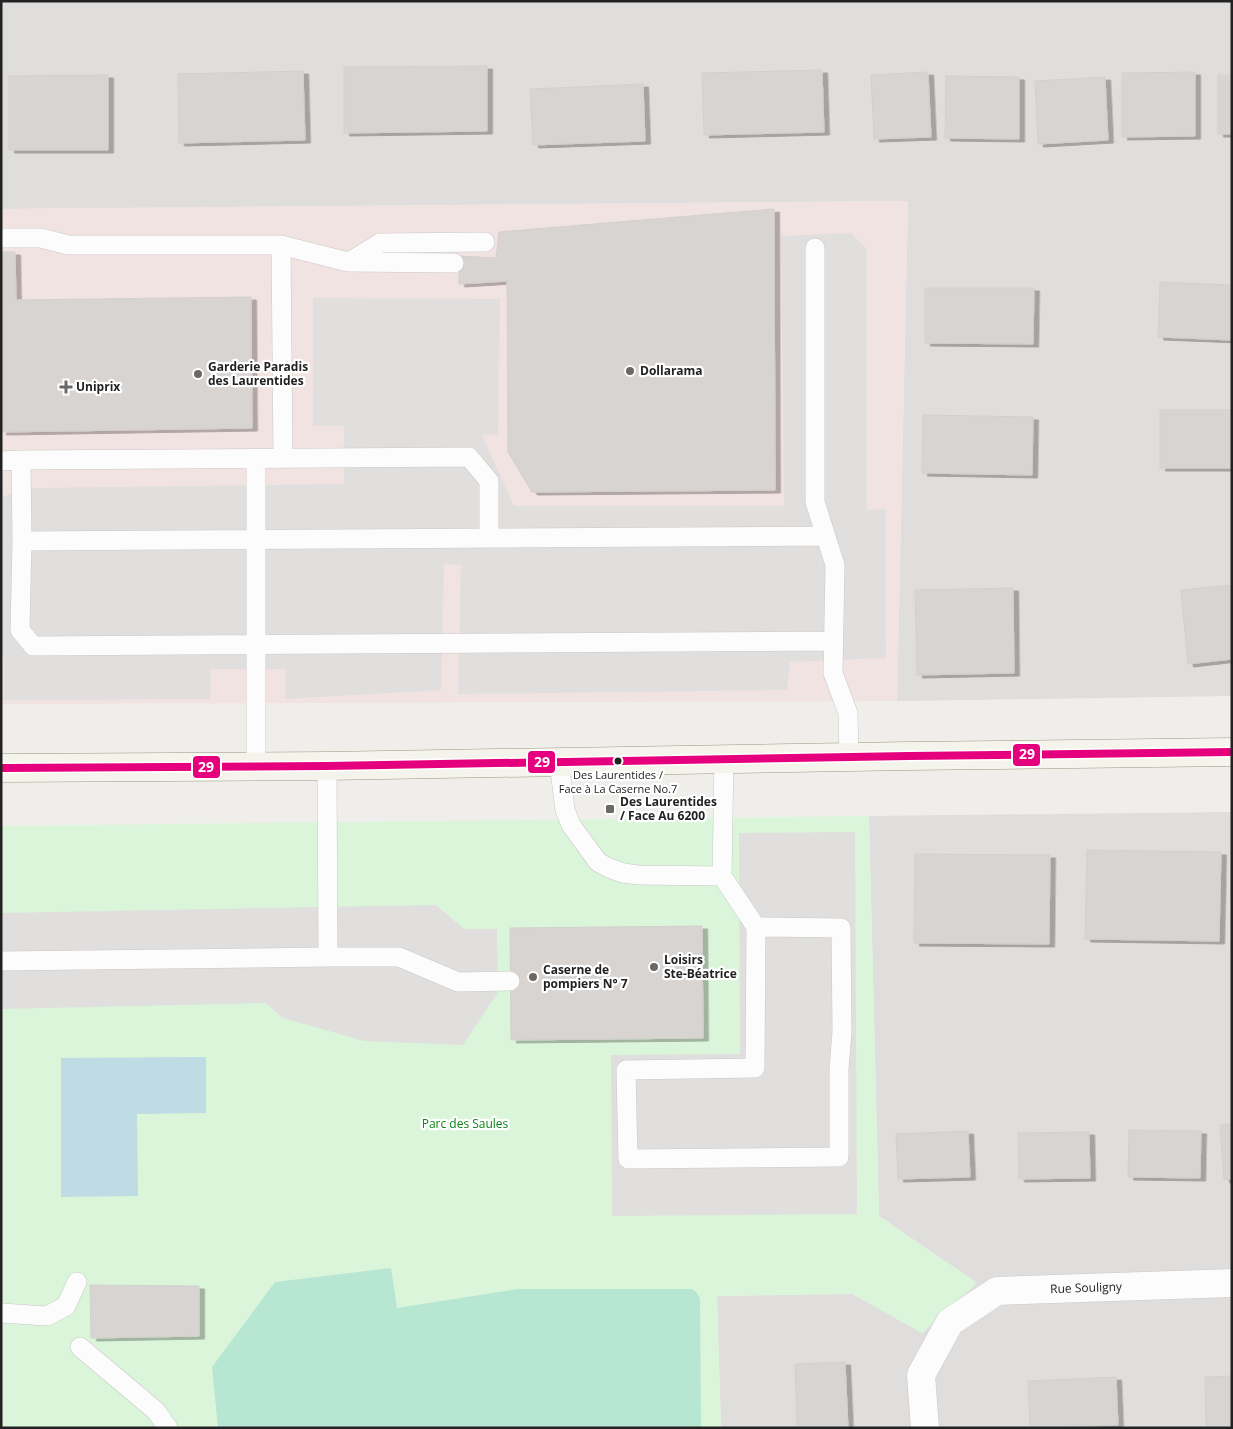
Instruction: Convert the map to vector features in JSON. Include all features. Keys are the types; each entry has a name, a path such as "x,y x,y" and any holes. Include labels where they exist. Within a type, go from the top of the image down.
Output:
{"main road":[{"path":"1,768 256,767 1232,752"}],"street":[{"name":"Rue Souligny","path":"925,1428 921,1375 950,1322 998,1291 1232,1283"}],"lane":[{"path":"1,238 41,238 68,245 281,246 348,262 454,263"},
{"path":"348,262 380,243 485,242"},
{"path":"281,246 283,458"},
{"path":"815,248 815,502 835,565 834,673 848,713 849,757"},
{"path":"1,461 468,457 489,481 489,538"},
{"path":"256,459 256,767"},
{"path":"21,460 20,630 33,646 833,641"},
{"path":"22,541 826,536"},
{"path":"724,759 722,876 756,928 755,1068 626,1070 628,1159 839,1157 839,1069 842,1032 841,928 756,928"},
{"path":"559,762 565,810 570,825 598,862 623,873 638,875 722,876"},
{"path":"327,766 328,957"},
{"path":"1,961 399,956 458,982 510,981"},
{"path":"1,1313 47,1316 66,1306 78,1282"},
{"path":"80,1347 156,1412 168,1428"}],"shaded area":[{"path":"1,1 1232,1 1232,696 897,701 908,201 1,209"},
{"path":"908,201 897,701 1,704 1,209"},
{"path":"851,233 867,249 867,510 885,509 886,658 790,662 787,690 458,694 461,565 444,564 441,690 285,699 285,669 211,669 210,699 4,700 4,657 1,657 1,497 34,488 344,484 344,426 313,426 313,298 500,299 498,434 482,435 514,506 784,506 781,236"},
{"path":"1232,812 1232,1428 721,1428 717,1296 853,1294 922,1333 977,1283 879,1216 869,816"},
{"path":"855,832 857,1214 612,1216 611,1055 740,1054 739,833"},
{"path":"436,905 464,929 497,929 498,992 463,1045 364,1041 283,1018 265,1003 1,1009 1,913"}],"green space":[{"name":"Parc des Saules","path":"869,816 879,1216 977,1283 922,1333 852,1294 717,1296 721,1428 1,1428 1,826"},
{"path":"391,1268 397,1308 518,1289 692,1289 700,1299 701,1428 218,1428 212,1367 275,1282"}],"water":[{"path":"206,1057 206,1113 137,1114 138,1196 61,1197 61,1058"}],"building":[{"path":"487,66 487,131 344,133 344,67"},
{"path":"822,70 824,132 704,135 702,73"},
{"path":"303,71 305,140 179,143 178,74"},
{"path":"928,72 931,137 874,139 871,75"},
{"path":"1195,72 1195,136 1122,137 1122,73"},
{"path":"108,75 108,150 9,150 9,76"},
{"path":"1218,75 1232,75 1232,134 1218,134"},
{"path":"946,76 1019,77 1019,139 945,138"},
{"path":"1105,77 1108,140 1038,144 1035,81"},
{"path":"643,84 645,141 533,145 530,89"},
{"path":"774,209 775,490 532,492 508,452 507,281 459,284 459,256 496,258 499,232"},
{"path":"1,252 15,252 16,300 251,297 252,428 1,432"},
{"path":"1160,282 1232,285 1232,340 1158,337"},
{"path":"925,288 1034,288 1033,344 925,343"},
{"path":"1160,410 1232,410 1232,468 1160,468"},
{"path":"923,415 1033,417 1032,475 922,473"},
{"path":"1232,585 1232,659 1188,664 1181,590"},
{"path":"1013,588 1014,673 917,675 915,590"},
{"path":"1087,850 1221,852 1219,941 1085,939"},
{"path":"915,854 1050,855 1049,944 914,943"},
{"path":"702,926 703,1038 511,1040 510,928"},
{"path":"1232,1124 1232,1179 1224,1180 1220,1125"},
{"path":"1129,1130 1201,1131 1200,1178 1128,1177"},
{"path":"968,1131 970,1177 898,1179 896,1134"},
{"path":"1089,1132 1090,1178 1019,1179 1018,1133"},
{"path":"90,1285 199,1286 199,1336 91,1338"},
{"path":"845,1362 848,1428 797,1428 795,1364"},
{"path":"1232,1376 1232,1428 1206,1428 1205,1377"},
{"path":"1116,1377 1118,1425 1030,1428 1028,1381"}],"transit line":[{"name":"29","path":"1,768 327,766 1232,752"}],"place":[{"name":"Dollarama","path":"630,371"},
{"name":"Garderie Paradis des Laurentides","path":"198,374"},
{"name":"Uniprix","path":"66,387"},
{"name":"Des Laurentides / Face à La Caserne No.7","path":"618,761"},
{"name":"Des Laurentides / Face Au 6200","path":"610,809"},
{"name":"Loisirs Ste-Béatrice","path":"654,967"},
{"name":"Caserne de pompiers N° 7","path":"533,977"}]}
